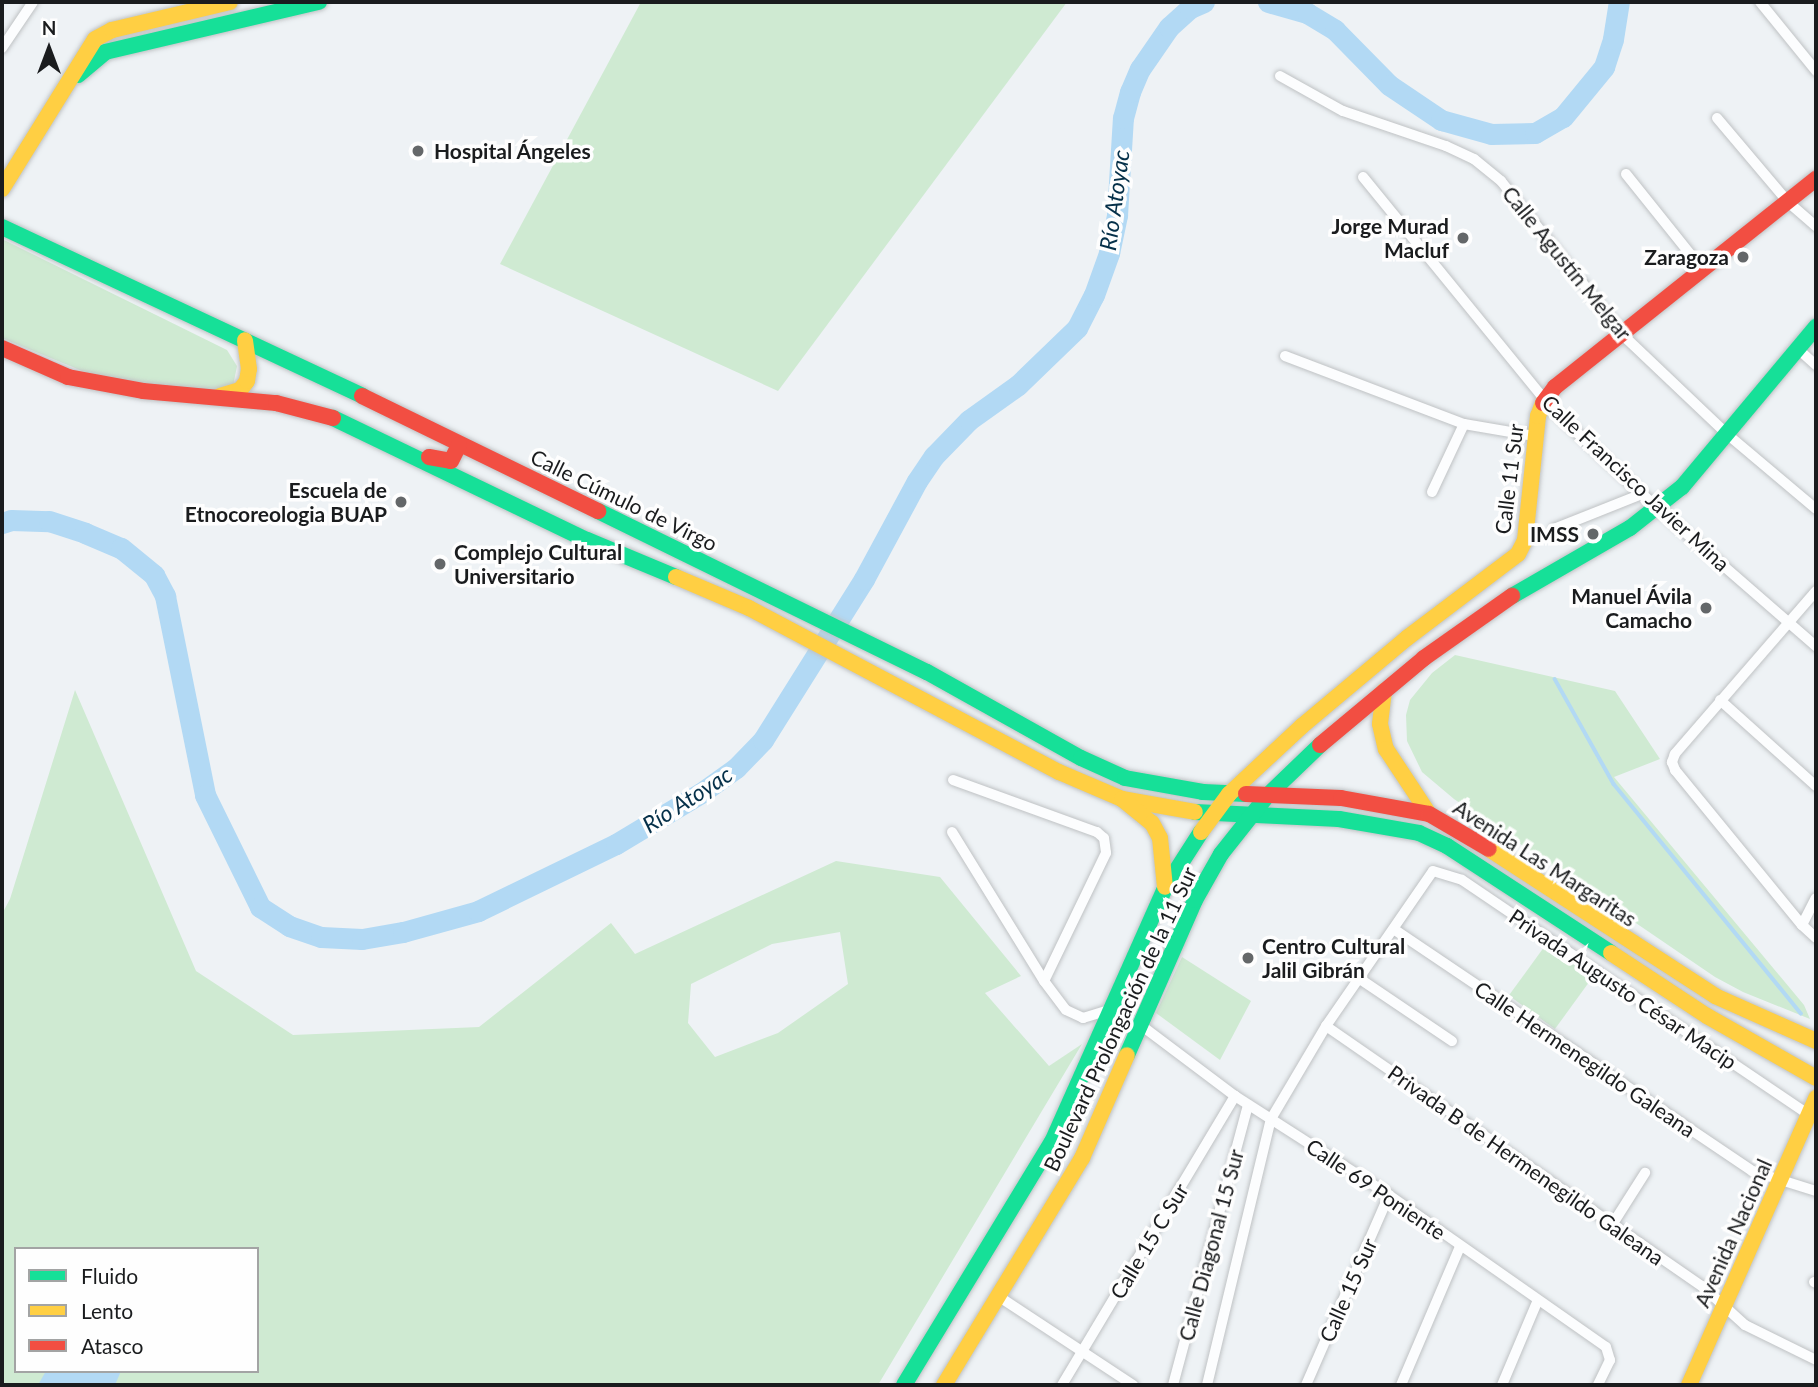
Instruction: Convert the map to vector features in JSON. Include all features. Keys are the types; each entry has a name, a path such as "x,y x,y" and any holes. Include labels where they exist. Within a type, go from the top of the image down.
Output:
{"main road":[{"path":"3,185 69,84 89,45 103,33 230,2"},
{"path":"69,84 105,52 319,2"},
{"name":"Calle 11 Sur","path":"1213,814 1229,794 1302,726 1407,638 1518,554 1525,540 1534,436 1555,387 1816,179"},
{"name":"Calle Cúmulo de Virgo","path":"2,228 245,340 760,588 927,672 1081,758 1125,778 1166,788 1229,794"},
{"path":"2,348 68,377 201,398 276,403 307,409 347,423 587,540 749,608 1059,772 1122,799 1165,809 1251,816 1267,796 1323,742 1384,691 1522,589 1630,528 1682,487 1816,327"},
{"path":"201,398 228,395 240,390 247,381 249,369 245,340"},
{"path":"402,450 452,461 459,445"},
{"path":"1384,691 1380,723 1386,749 1429,814"},
{"path":"1302,726 1323,742"},
{"name":"Avenida Las Margaritas","path":"1229,794 1341,798 1429,814 1455,827 1715,996 1816,1041"},
{"path":"1122,799 1152,823 1160,838 1165,888"},
{"name":"Boulevard Prolongación de la 11 Sur","path":"904,1385 1052,1142 1165,888 1213,814"},
{"name":"Avenida Las Margaritas","path":"1251,816 1339,819 1419,833 1707,1016 1816,1078"},
{"name":"Boulevard Prolongación de la 11 Sur","path":"943,1385 1082,1158 1195,900 1221,854 1251,816"},
{"name":"Avenida Nacional","path":"1689,1385 1816,1098"}],"street":[{"path":"2,48 33,2"},
{"path":"1760,2 1816,71"},
{"name":"Calle Agustín Melgar","path":"1280,76 1343,111 1446,146 1474,159 1501,181 1623,333 1727,434 1816,509"},
{"path":"1717,118 1788,202 1816,226"},
{"path":"1626,174 1702,269"},
{"name":"Calle Francisco Javier Mina","path":"1363,177 1548,405 1657,508 1816,646"},
{"path":"1798,349 1816,365"},
{"path":"1285,356 1464,424 1534,436"},
{"path":"1432,492 1464,424"},
{"path":"1554,529 1642,494"},
{"path":"1816,592 1720,700 1675,754 1672,762 1675,770 1802,925 1816,938"},
{"path":"1720,700 1816,786"},
{"path":"953,780 1097,832 1104,838 1106,853 1044,981"},
{"path":"952,832 1044,981 1072,1015 1083,1018 1110,1010"},
{"name":"Calle Diagonal 15 Sur","path":"1207,1385 1271,1119 1326,1026 1395,930 1433,871"},
{"name":"Privada Augusto César Macip","path":"1433,871 1462,880 1809,1115"},
{"path":"1802,925 1816,898"},
{"name":"Calle Hermenegildo Galeana","path":"1395,930 1752,1171 1816,1191"},
{"path":"1360,979 1452,1041"},
{"name":"Calle 69 Poniente","path":"1142,1026 1248,1105 1389,1195 1537,1302 1606,1347 1609,1353 1598,1385"},
{"name":"Privada B de Hermenegildo Galeana","path":"1326,1026 1702,1286 1745,1325 1816,1360"},
{"name":"Calle 15 C Sur","path":"1062,1385 1235,1096"},
{"name":"Calle Diagonal 15 Sur","path":"1173,1385 1248,1105"},
{"path":"1612,1225 1645,1173"},
{"name":"Calle 15 Sur","path":"1306,1385 1389,1195"},
{"path":"1401,1385 1460,1247"},
{"path":"998,1296 1133,1385"},
{"path":"1502,1385 1537,1302"}],"green space":[{"path":"641,2 1067,2 778,391 500,264"},
{"path":"2,239 227,350 237,366 233,386 217,392 181,390 92,375 2,338"},
{"path":"1455,655 1615,691 1660,759 1614,777 1804,1005 1810,1019 1743,992 1715,977 1454,799 1422,772 1407,741 1406,715 1410,700 1432,673"},
{"path":"75,690 196,971 293,1035 479,1027 611,923 635,954 836,861 940,877 1021,976 985,993 1049,1066 1082,1044 878,1385 2,1385 2,914 10,899","holes":["840,932 848,984 778,1033 715,1057 688,1023 691,984 772,944"]},
{"path":"1547,943 1593,977 1555,1029 1509,996"},
{"path":"1182,957 1251,1001 1220,1060 1156,1013"}],"water":[{"path":"45,1373 120,1373 115,1385 38,1385"}],"waterway":[{"name":"Río Atoyac","path":"2,523 11,520 49,521 85,533 121,548 154,575 165,596 205,795 260,907 289,926 321,937 362,939 403,932 478,911 616,844 701,793 736,768 763,740 864,579 917,481 934,456 969,420 1018,385 1077,328 1094,295 1109,253 1117,215 1123,118 1130,92 1140,69 1169,27 1190,8 1204,2"},
{"name":"Río Atoyac","path":"1268,2 1307,13 1335,30 1389,85 1441,120 1491,134 1535,133 1563,117 1604,67 1613,39 1619,2"},
{"path":"1555,679 1614,784 1801,1013"}],"traffic: fast":[{"path":"78,75 105,52 319,2"},
{"path":"2,227 362,396"},
{"path":"1512,596 1630,528 1682,487 1816,327"},
{"path":"333,418 587,540 676,577"},
{"path":"598,511 927,672 1081,758 1125,778 1203,792 1246,794"},
{"path":"1127,1055 1195,900 1221,854 1267,796 1320,745"},
{"path":"1195,812 1339,819 1419,833 1447,846 1611,953"},
{"path":"904,1385 1052,1142 1165,888 1201,832"}],"traffic: slow":[{"path":"2,189 95,39 112,30 230,2"},
{"path":"220,396 240,390 247,381 249,369 245,340"},
{"path":"1201,832 1229,794 1302,726 1407,638 1518,554 1525,540 1538,416 1543,403"},
{"path":"676,577 749,608 1059,772 1122,799 1195,812"},
{"path":"1384,691 1380,724 1386,749 1429,814"},
{"path":"1122,799 1152,823 1160,838 1165,887"},
{"path":"1489,849 1715,996 1816,1041"},
{"path":"1611,953 1707,1016 1816,1078"},
{"path":"944,1385 1082,1158 1127,1055"},
{"path":"1689,1385 1816,1098"}],"traffic: jam":[{"path":"1543,403 1555,387 1816,179"},
{"path":"2,348 68,377 143,391 276,403 333,418"},
{"path":"362,396 598,511"},
{"path":"429,457 451,461 459,445"},
{"path":"1320,745 1424,658 1512,596"},
{"path":"1246,794 1341,798 1429,814 1489,849"}],"place":[{"name":"Hospital Ángeles","path":"418,151"},
{"name":"Jorge Murad Macluf","path":"1463,238"},
{"name":"Zaragoza","path":"1743,257"},
{"name":"Escuela de Etnocoreologia BUAP","path":"401,502"},
{"name":"IMSS","path":"1593,534"},
{"name":"Complejo Cultural Universitario","path":"440,564"},
{"name":"Manuel Ávila Camacho","path":"1706,608"},
{"name":"Centro Cultural Jalil Gibrán","path":"1248,958"}]}
